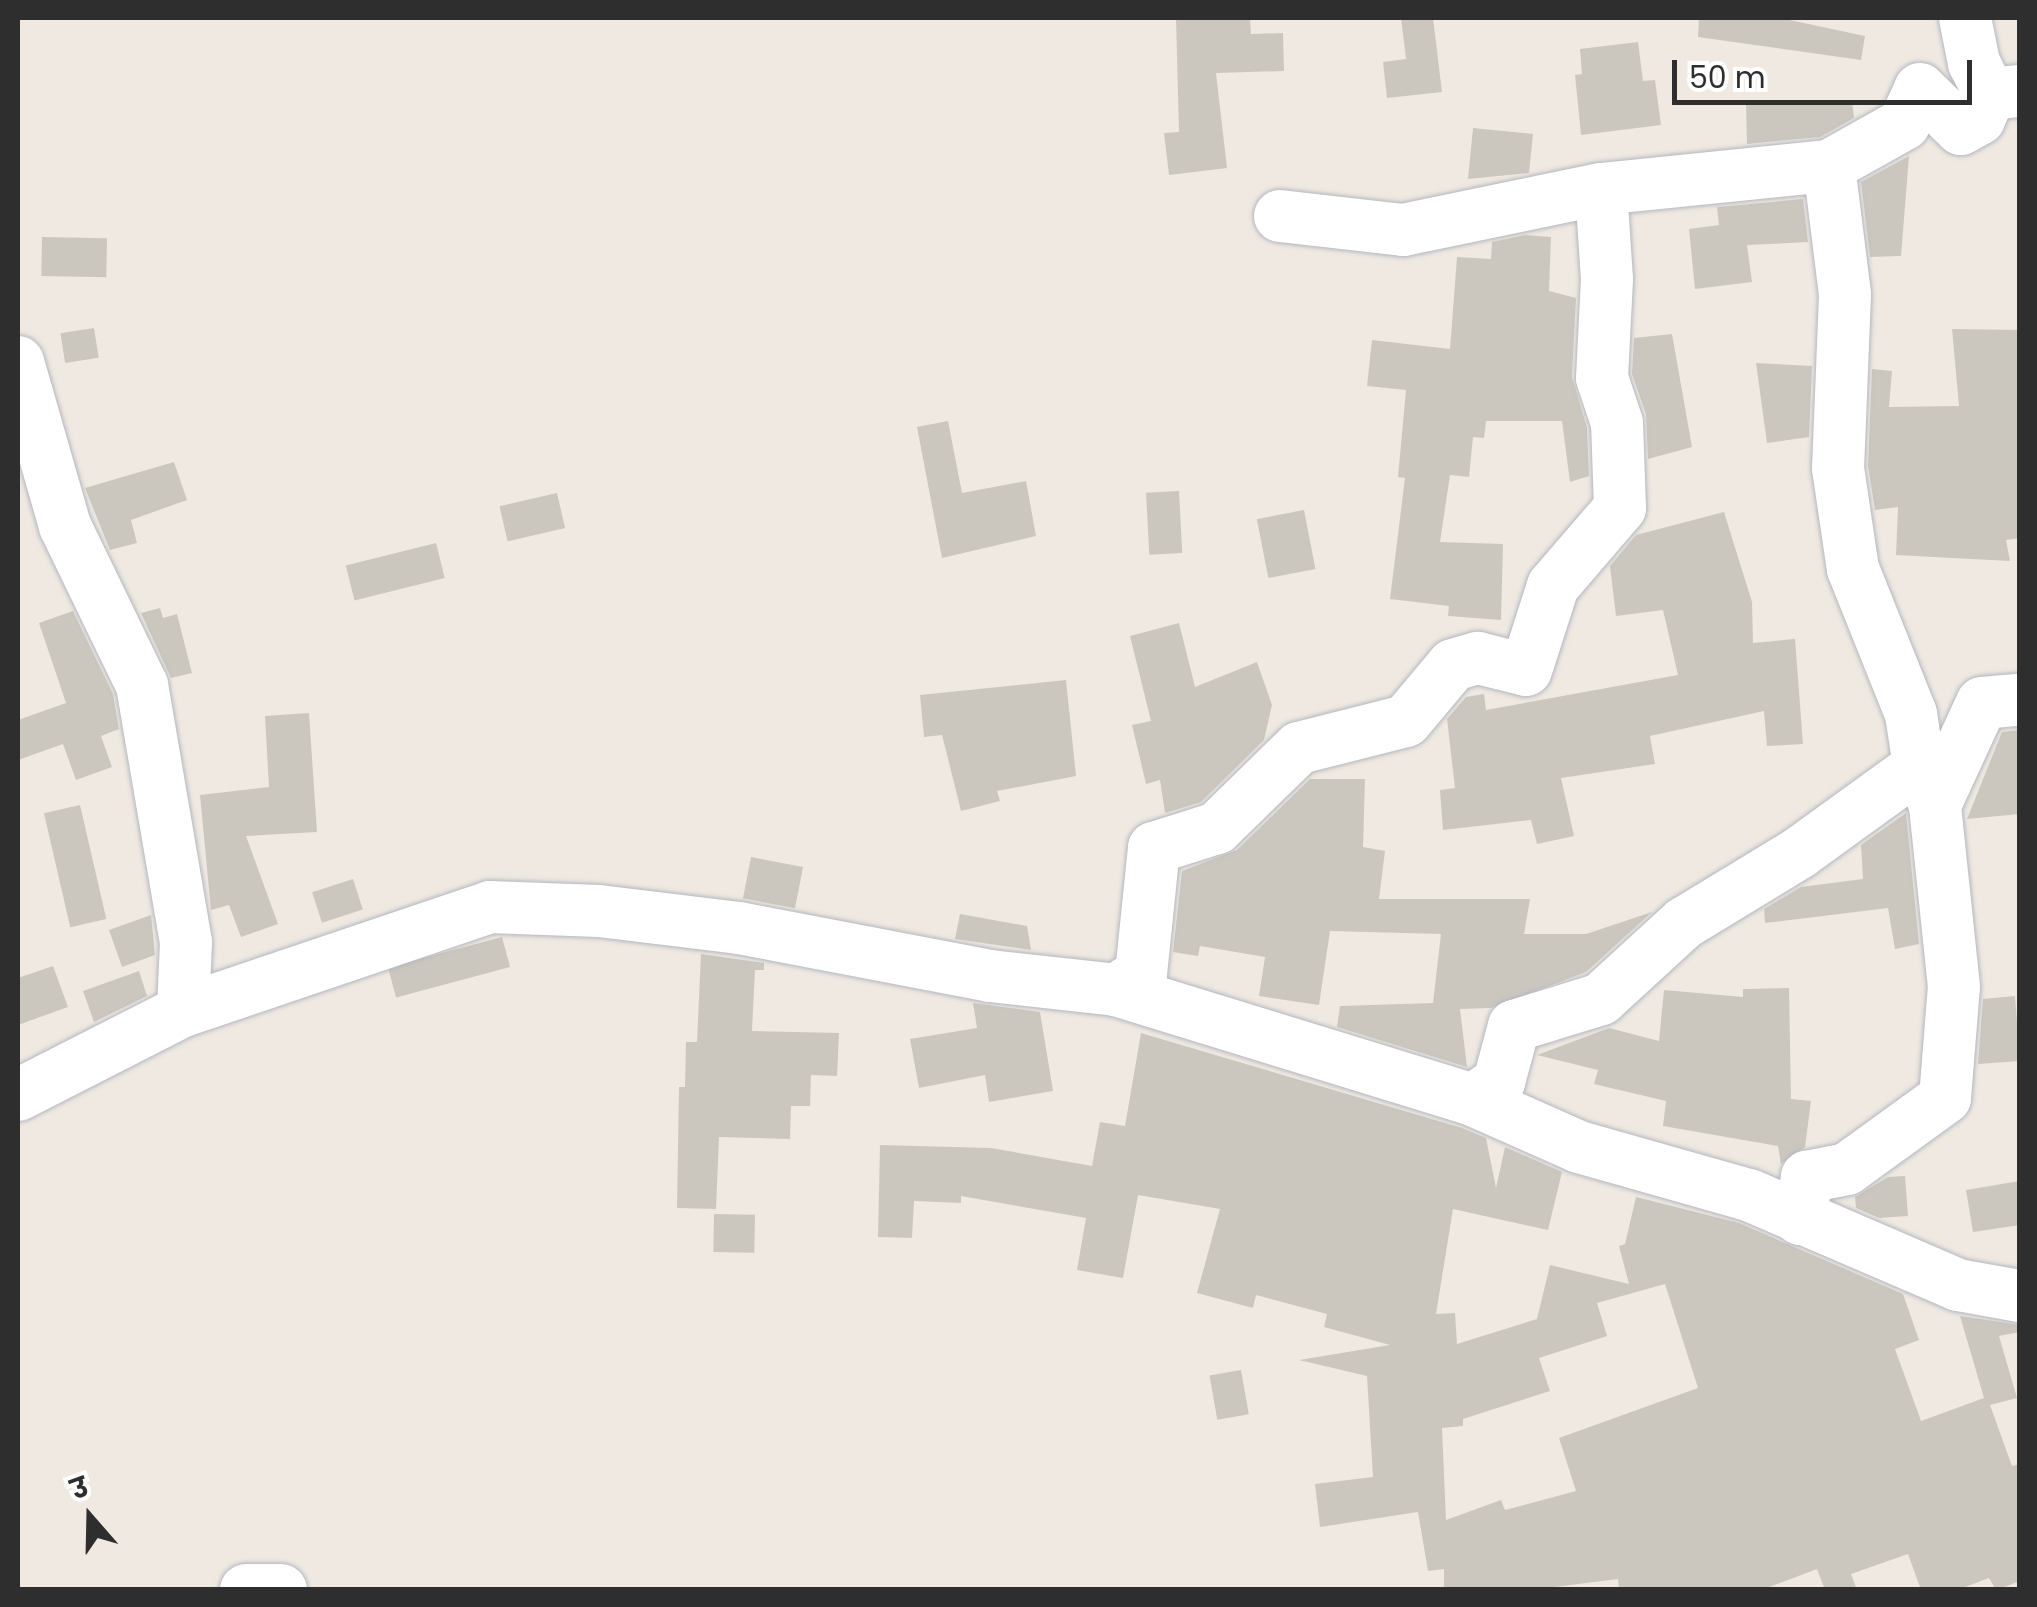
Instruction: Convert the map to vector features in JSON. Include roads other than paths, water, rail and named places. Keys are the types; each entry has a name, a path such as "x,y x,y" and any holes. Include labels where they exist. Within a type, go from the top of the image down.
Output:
{"street":[{"path":"1280,216 1403,230 1601,189 1829,166 1904,124 1920,90 1962,129 1979,119 2005,92 1974,63 1965,18"},
{"path":"1800,1219 1808,1177 1847,1169 1945,1098 1954,986 1927,785 1911,714 1852,569 1838,468 1845,295 1829,166"},
{"path":"1116,990 1141,974 1154,848 1217,828 1299,748 1406,721 1453,665 1478,658 1526,670 1553,586 1620,508 1617,423 1602,378 1607,279 1601,189"},
{"path":"18,362 65,526 142,685 186,942 183,1011"},
{"path":"1473,1100 1499,1082 1514,1026 1601,999 1684,923 1798,853 1927,785 1982,703 2020,700"},
{"path":"18,1095 183,1011 490,907 738,928 990,976 1116,990 1473,1100 1580,1147 1749,1195 1958,1284 2020,1296"},
{"path":"246,1590 281,1590"}]}
